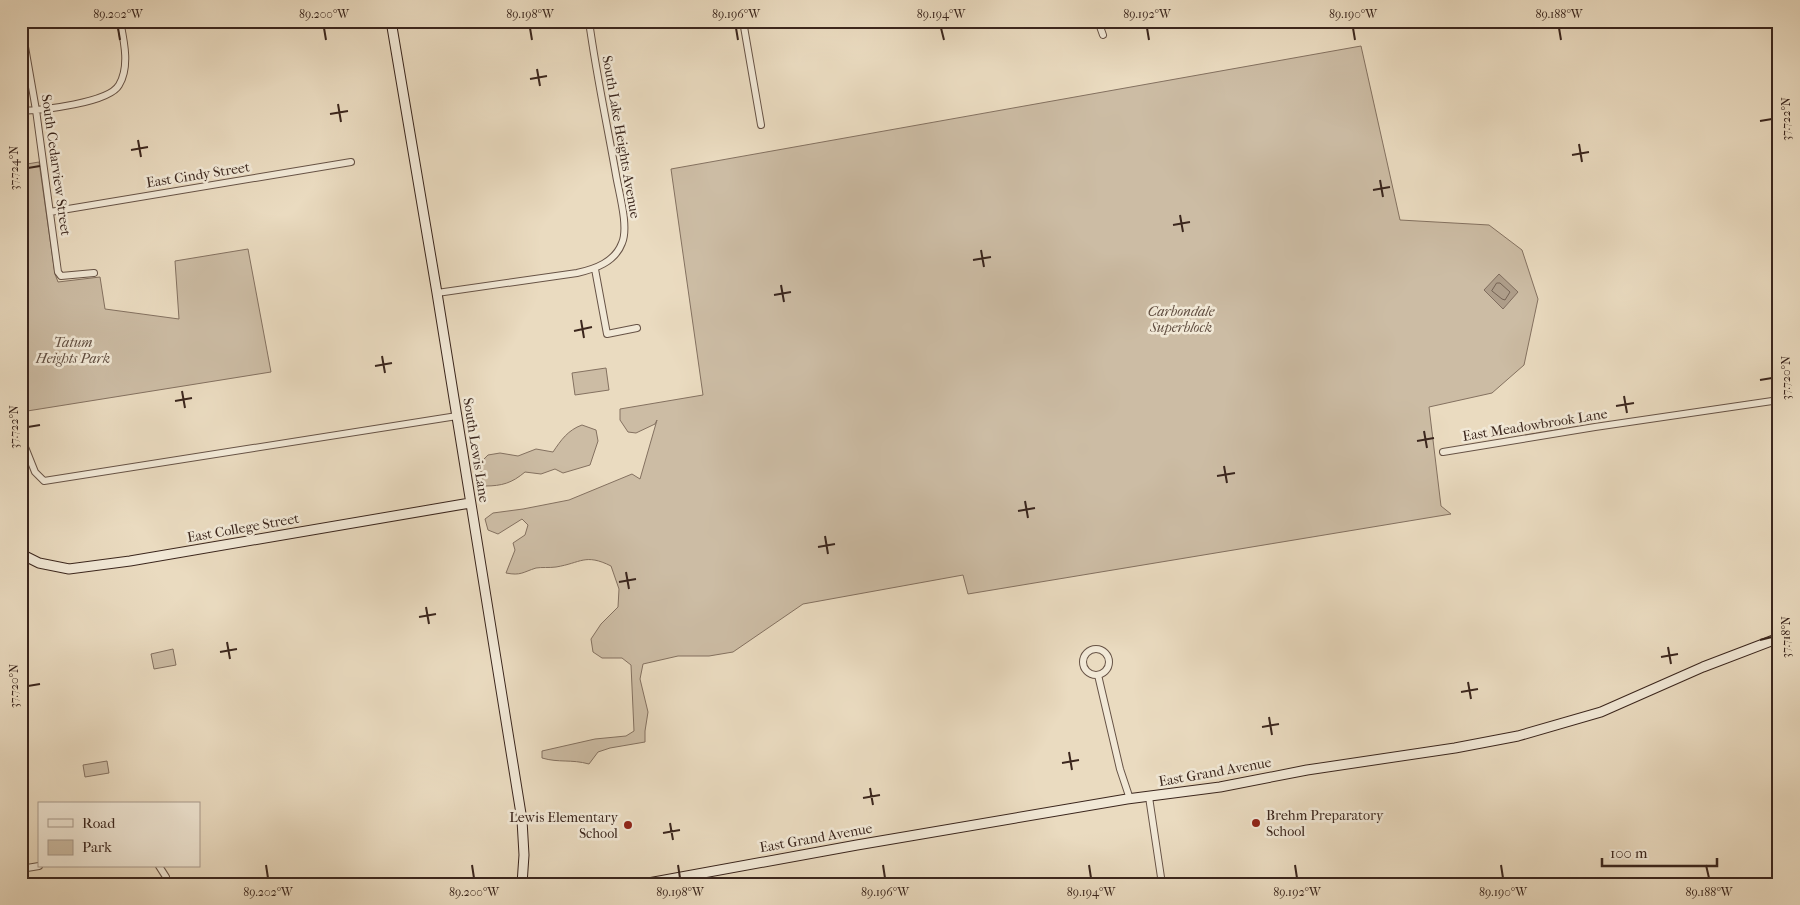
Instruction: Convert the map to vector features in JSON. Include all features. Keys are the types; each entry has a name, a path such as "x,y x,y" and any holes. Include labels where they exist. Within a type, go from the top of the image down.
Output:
{"street":[{"path":"21,111 80,103 108,96 116,90 125,68 120,21"},
{"name":"South Lewis Lane","path":"390,21 437,293 522,820 524,855 522,884"},
{"name":"South Lake Heights Avenue","path":"589,21 625,233 615,256 595,269"},
{"path":"743,21 761,125"},
{"path":"1098,21 1103,35"},
{"name":"South Cedarview Street","path":"21,24 36,110 58,272 61,276 94,273"},
{"name":"East Cindy Street","path":"50,212 351,162"},
{"path":"437,293 568,275 595,269 607,334 637,328"},
{"name":"East Meadowbrook Lane","path":"1443,452 1779,400"},
{"path":"21,438 36,472 44,481 457,416"},
{"name":"East College Street","path":"21,554 39,563 69,569 130,562 470,503"},
{"name":"East Grand Avenue","path":"643,884 855,845 1130,799 1220,786 1307,770 1455,748 1518,736 1601,712 1703,667 1779,638"},
{"path":"1094,649 1103,651 1108,658 1106,671 1098,676 1090,675 1082,662 1086,653 1094,649"},
{"path":"1098,676 1120,768 1130,799"},
{"path":"1149,797 1162,884"},
{"path":"21,869 38,866"},
{"path":"160,868 167,884"}],"green space":[{"name":"Carbondale Superblock","path":"1361,46 1400,220 1489,225 1522,250 1538,299 1524,365 1492,393 1429,407 1441,506 1451,514 968,594 963,575 803,604 733,652 709,656 678,656 643,664 640,679 648,712 645,742 598,752 589,764 542,758 542,751 595,739 626,736 634,731 631,665 622,658 602,658 593,652 591,639 601,624 618,607 619,589 611,566 595,560 583,560 556,567 536,568 519,574 506,573 515,550 513,543 525,535 528,525 522,519 498,534 488,530 485,519 493,513 569,500 632,474 640,479 657,420 655,424 636,433 628,432 620,420 620,409 703,395 671,169"},
{"name":"Tatum Heights Park","path":"39,162 55,274 58,282 100,277 105,309 179,319 175,261 248,249 271,372 21,412 21,165"},
{"path":"606,368 609,390 575,395 572,373"},
{"path":"582,425 596,430 598,441 590,465 563,473 555,469 541,474 525,472 507,483 485,486 481,475 481,462 488,455 500,453 518,456 536,449 553,452 569,433"},
{"path":"173,649 176,665 154,669 151,654"},
{"path":"107,761 109,773 85,777 83,765"}],"water":[{"path":"1499,274 1518,292 1503,309 1484,290"}],"place":[{"name":"Brehm Preparatory School","path":"1256,823"},
{"name":"Lewis Elementary School","path":"628,825"}]}
